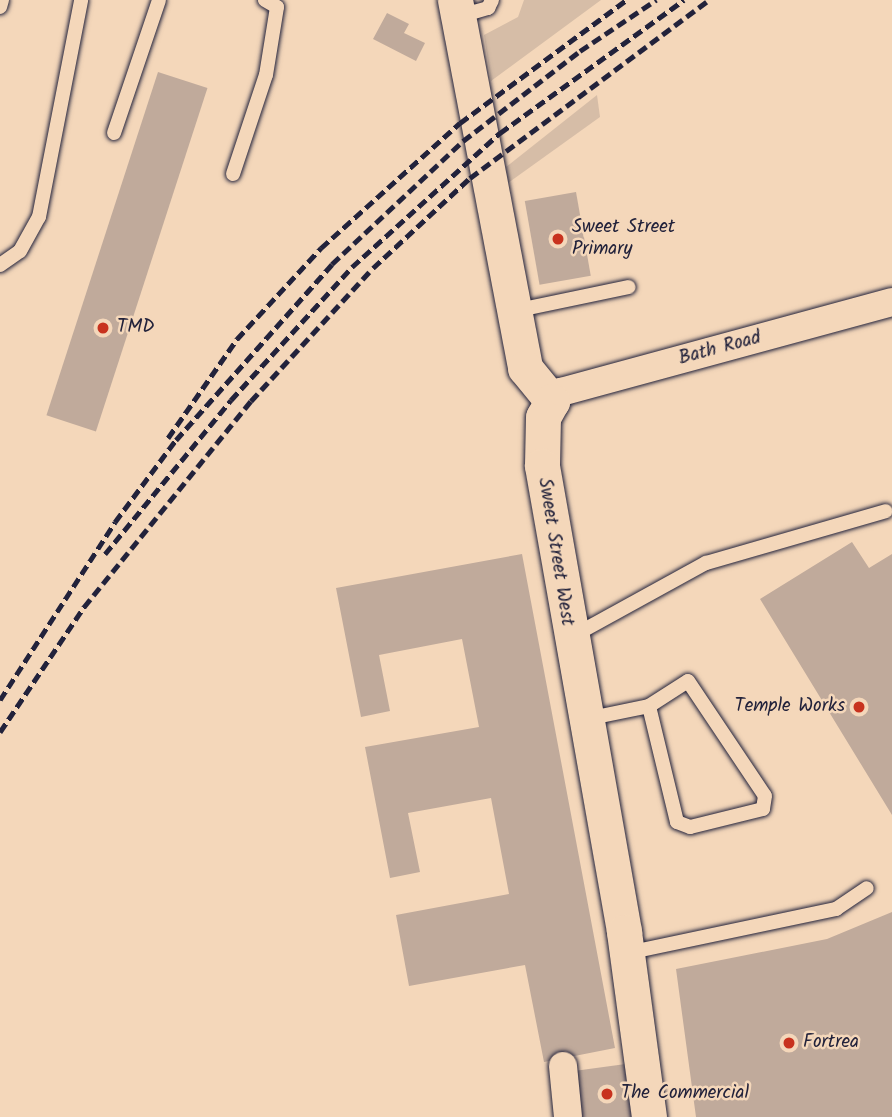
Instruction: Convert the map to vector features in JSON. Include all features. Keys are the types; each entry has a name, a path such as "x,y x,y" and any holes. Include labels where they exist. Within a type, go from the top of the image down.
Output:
{"street":[{"path":"456,4 525,368 552,401"},
{"name":"Bath Road","path":"552,401 561,393 892,302"},
{"name":"Sweet Street West","path":"552,401 543,417 542,466 569,638 627,953 649,1117"},
{"path":"563,1066 568,1117"}],"lane":[{"path":"0,7 2,0"},
{"path":"0,265 20,251 39,217 81,0"},
{"path":"114,133 159,0"},
{"path":"233,174 266,75 276,7 265,0"},
{"path":"456,4 474,12 488,8 492,0"},
{"path":"513,311 629,287"},
{"path":"569,638 706,563 886,511"},
{"path":"585,719 649,705 688,681 695,686 765,796 763,809 690,827 677,822 649,705"},
{"path":"627,953 836,909 867,888"}],"shaded area":[{"path":"524,0 601,0 491,81 484,35 518,17"},
{"path":"597,95 600,117 508,183 506,167"}],"building":[{"path":"387,13 409,24 404,33 425,43 416,61 373,39"},
{"name":"TMD","path":"158,72 207,88 96,431 46,415"},
{"name":"Sweet Street Primary","path":"576,192 591,276 540,285 525,201"},
{"name":"Temple Works","path":"852,542 869,568 892,554 892,815 760,599"},
{"path":"522,554 615,1048 544,1062 525,965 409,986 396,915 509,894 491,798 408,813 420,872 390,878 365,747 479,727 462,639 379,655 390,711 361,717 336,588"},
{"name":"Fortrea","path":"892,912 892,1117 696,1117 676,969 827,939"},
{"name":"The Commercial","path":"633,1063 640,1117 581,1117 574,1071"}],"railway":[{"path":"168,438 237,339 321,248 460,123 626,0"},
{"path":"0,700 115,522 176,440 332,264 463,141 580,51 656,0"},
{"path":"105,554 231,400 352,267 500,133 684,0"},
{"path":"0,732 84,607 251,401 373,268 470,178 709,0"}],"place":[{"name":"Sweet Street Primary","path":"558,239"},
{"name":"TMD","path":"103,328"},
{"name":"Temple Works","path":"859,707"},
{"name":"Fortrea","path":"789,1043"},
{"name":"The Commercial","path":"607,1094"}]}
